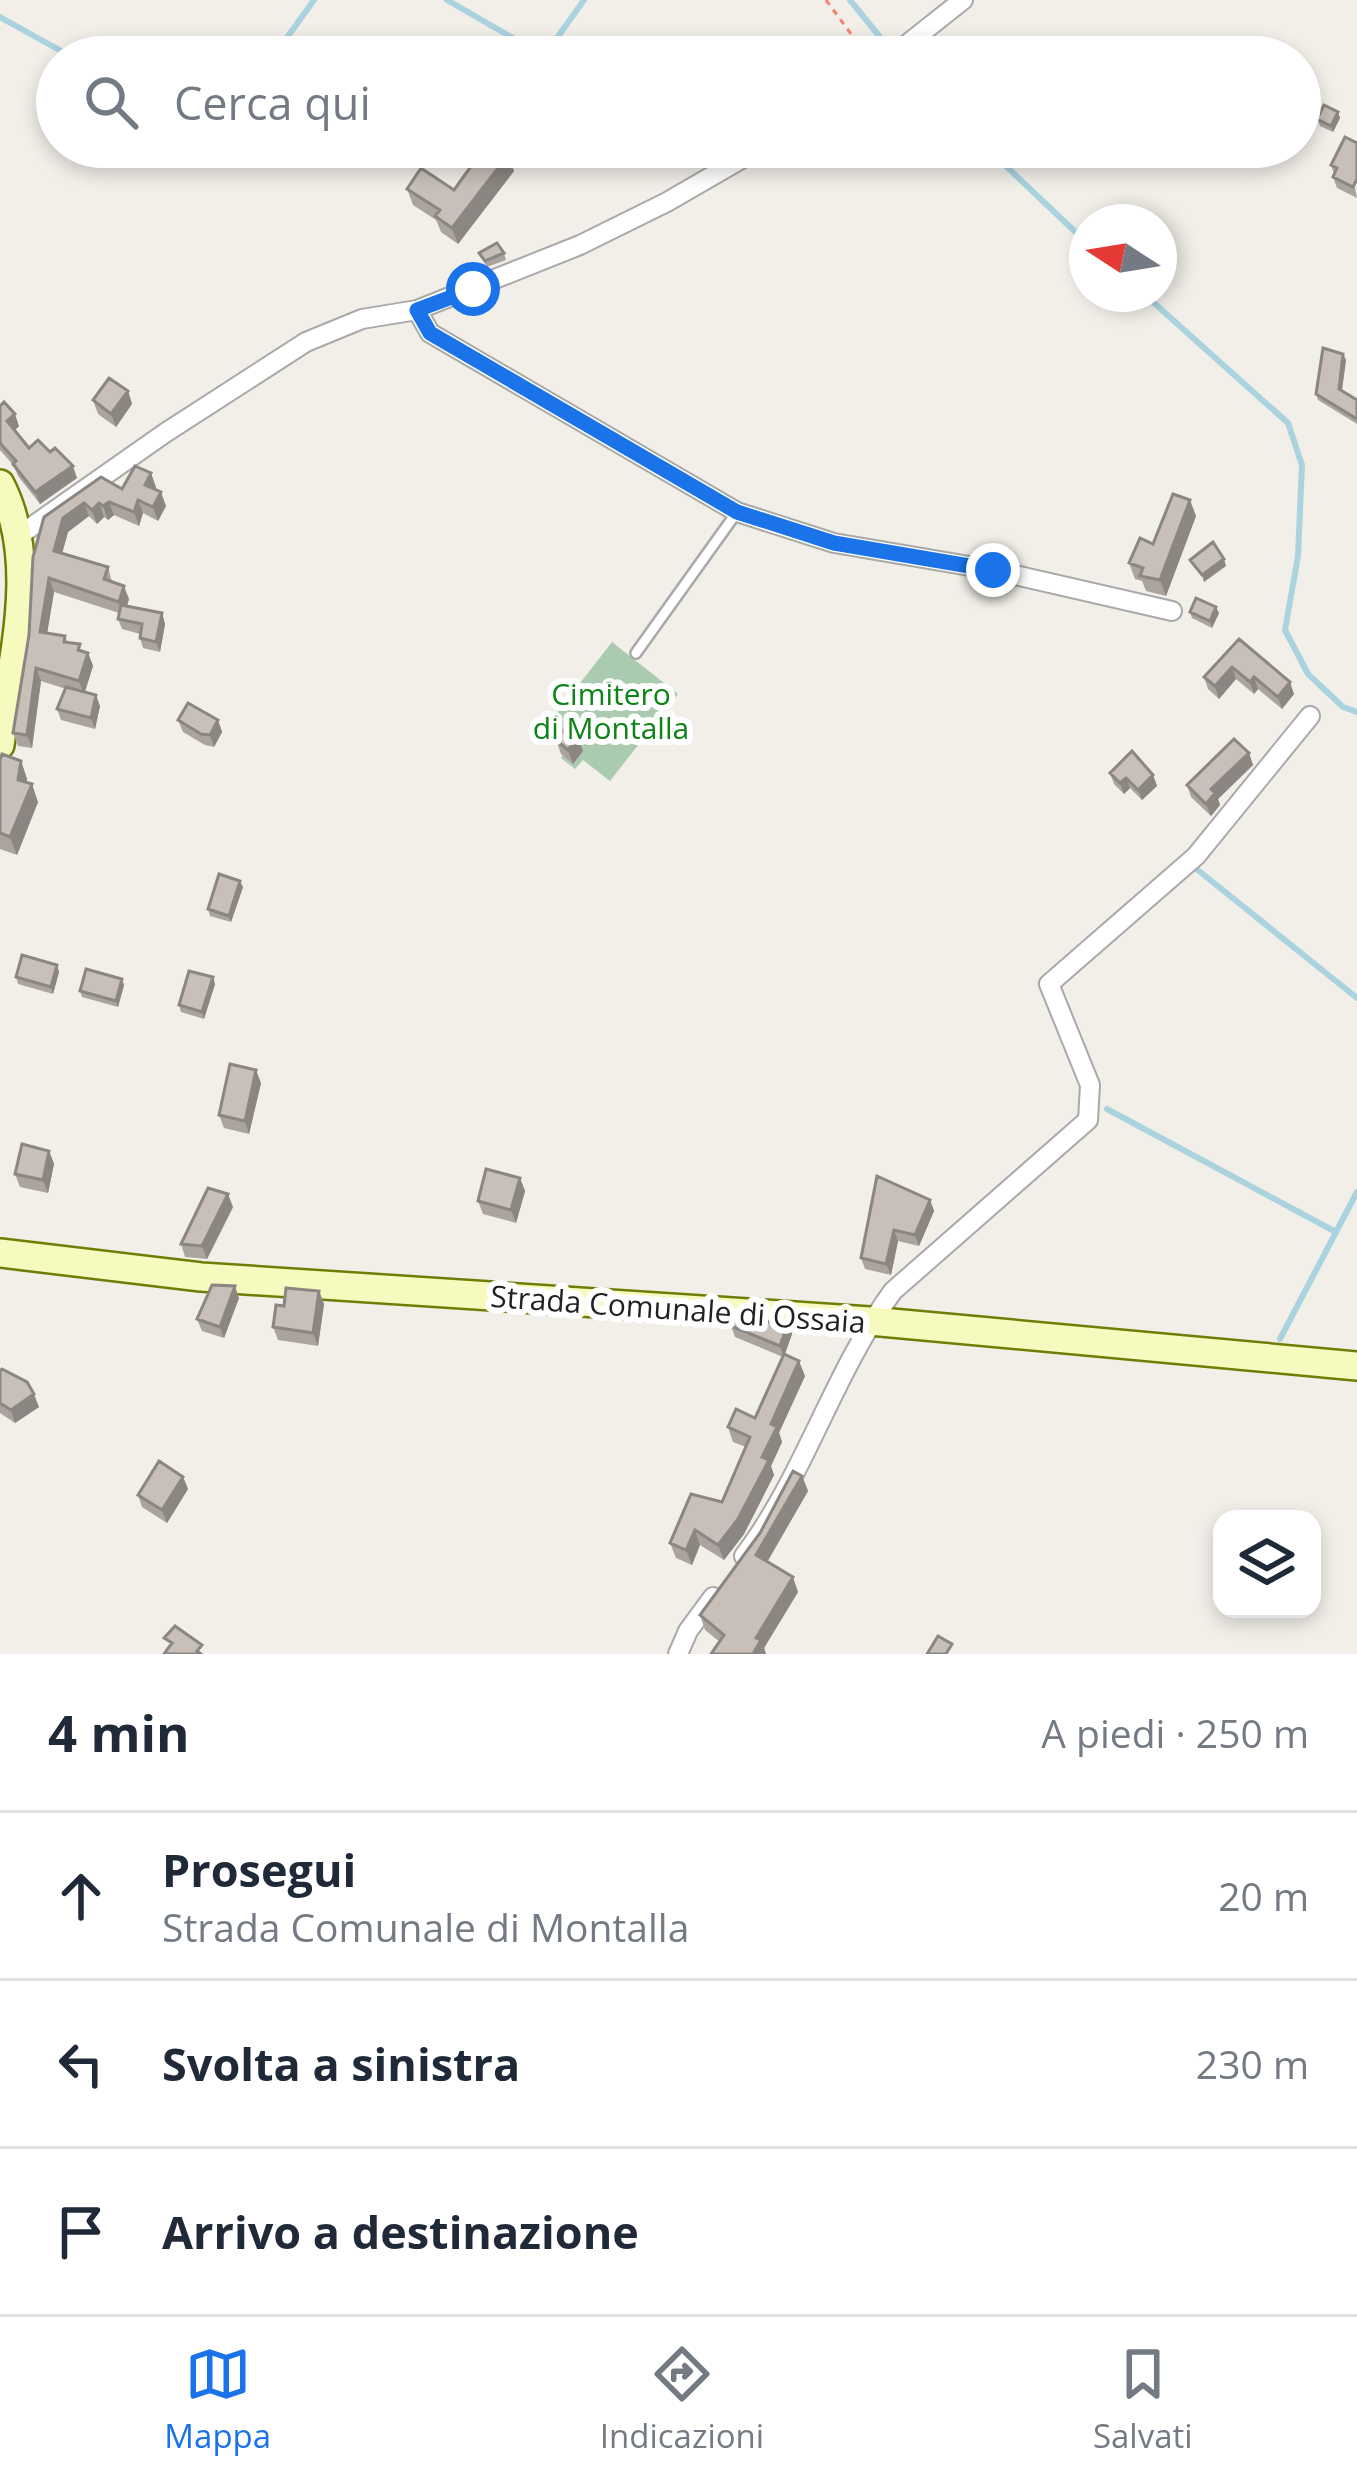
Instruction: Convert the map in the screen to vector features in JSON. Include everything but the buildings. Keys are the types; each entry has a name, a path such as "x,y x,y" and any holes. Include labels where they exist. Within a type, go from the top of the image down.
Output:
{"street":[{"path":"918,36 963,0"},
{"path":"17,536 306,342 362,320 417,310 580,245 726,168"},
{"path":"417,310 430,333 737,512 834,543 993,570 1172,611"},
{"path":"0,484 9,501 22,580 0,745"},
{"path":"678,1654 688,1631 755,1541 871,1321 893,1291 1088,1120 1090,1085 1049,984 1196,856 1310,716"},
{"name":"Strada Comunale di Ossaia","path":"0,1253 201,1277 871,1321 1357,1366"}],"lane":[{"path":"636,653 737,512"}],"path":[{"path":"826,0 853,36"}],"green space":[{"name":"Cimitero di Montalla","path":"612,642 678,694 610,781 583,760 575,769 561,758 567,749 543,731"}],"waterway":[{"path":"288,36 314,0"},
{"path":"447,0 509,36"},
{"path":"558,36 584,0"},
{"path":"850,0 879,36"},
{"path":"0,17 36,37"},
{"path":"1008,168 1069,226"},
{"path":"1164,312 1288,423 1302,465 1298,556 1285,630 1308,674 1343,707 1357,712"},
{"path":"1194,867 1357,998"},
{"path":"1107,1109 1336,1232"},
{"path":"1280,1339 1357,1192"}],"route":[{"path":"473,289 417,310 430,333 737,512 834,543 993,570"}]}
